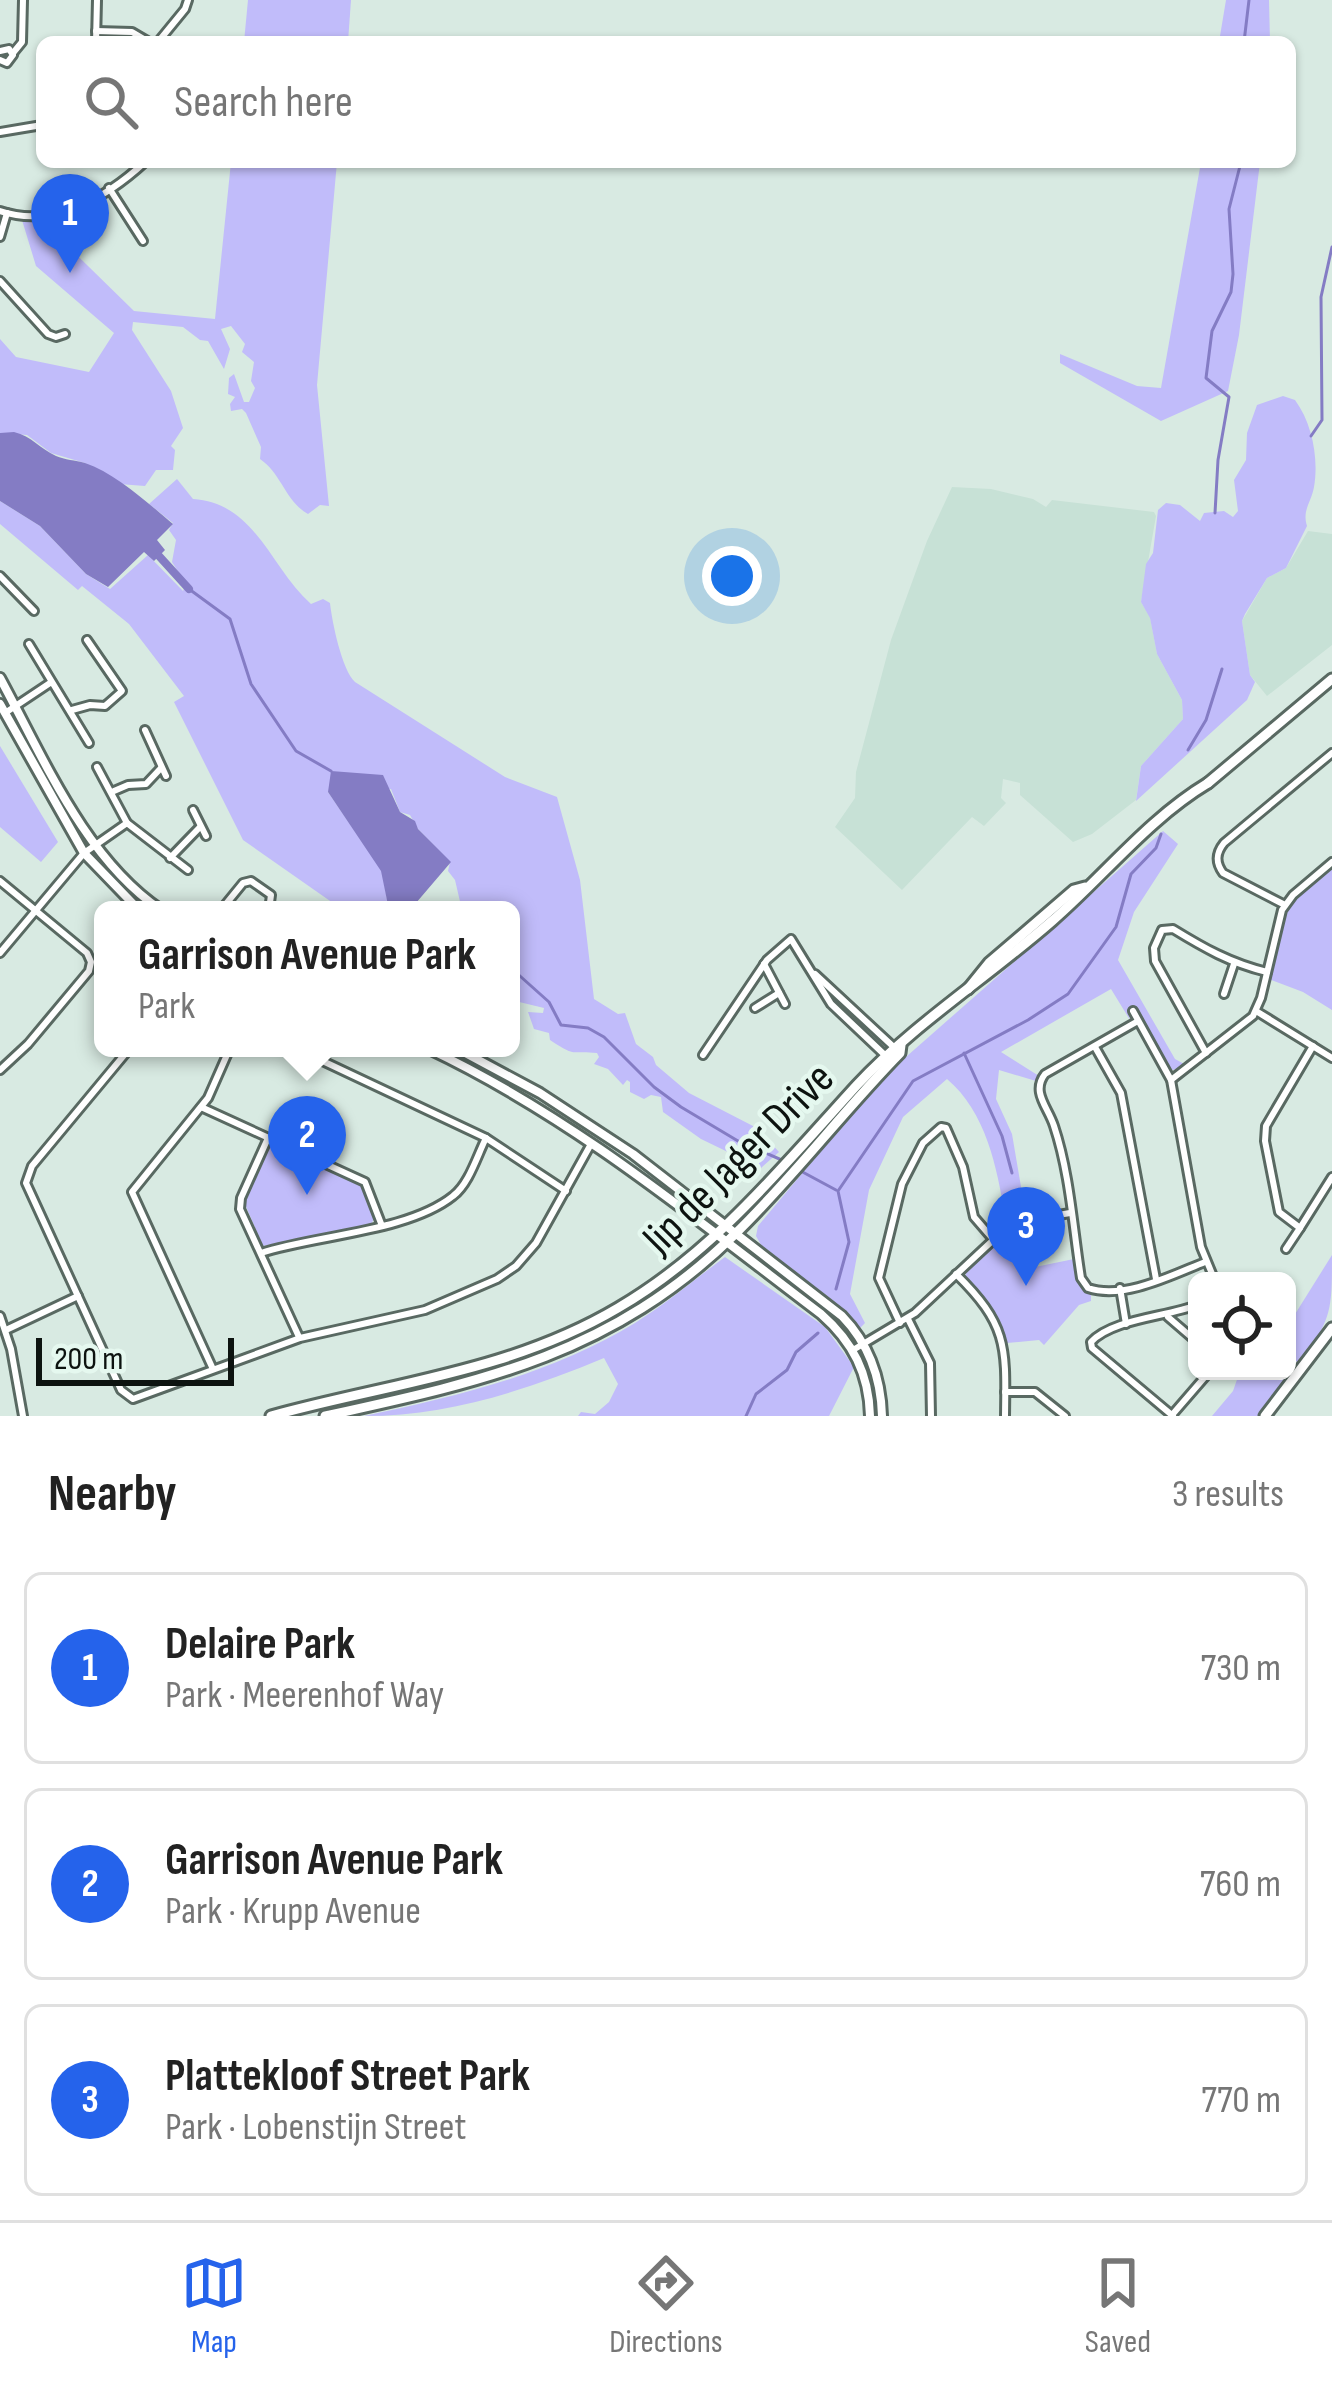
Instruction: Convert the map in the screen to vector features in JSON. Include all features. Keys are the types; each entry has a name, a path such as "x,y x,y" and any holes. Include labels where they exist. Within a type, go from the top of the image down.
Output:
{"main road":[{"name":"Jip de Jager Drive","path":"806,1150 818,1130 892,1052 968,989 1001,952 1332,679"},
{"name":"Jip de Jager Drive","path":"325,1416 462,1386 540,1361 634,1313 736,1233 892,1052"},
{"name":"Jip de Jager Drive","path":"271,1416 459,1374 544,1345 642,1293 780,1178"},
{"path":"1265,1416 1332,1328"}],"street":[{"path":"0,56 7,48 13,53 22,41 23,0"},
{"path":"96,36 97,0"},
{"path":"159,36 188,0"},
{"path":"96,31 140,36"},
{"path":"0,132 36,126"},
{"path":"0,237 4,212 36,218 60,214 137,168"},
{"path":"109,188 142,241"},
{"path":"0,281 48,334 65,334"},
{"path":"0,576 34,611"},
{"path":"72,710 105,706 122,691 87,640"},
{"path":"29,644 89,743"},
{"path":"0,678 94,844 123,880 150,901"},
{"path":"50,683 16,706 3,708 83,853 130,901"},
{"path":"113,793 128,784 146,784 164,772 145,730"},
{"path":"1285,905 1223,873 1218,852 1332,753"},
{"path":"98,767 127,823 188,870"},
{"path":"193,810 206,836"},
{"path":"0,953 83,853 127,823"},
{"path":"170,858 200,827"},
{"path":"1171,1080 1256,1012 1285,905 1332,862"},
{"path":"0,881 87,953 91,965 0,1070"},
{"path":"229,901 248,881 272,895 271,901"},
{"path":"1206,1053 1155,961 1154,948 1162,931 1169,928 1234,964 1267,972"},
{"path":"703,1055 764,964 791,940 831,1004 892,1052"},
{"path":"764,964 785,1004"},
{"path":"1224,994 1234,964"},
{"path":"809,969 892,1052"},
{"path":"755,1008 779,993"},
{"path":"1133,1011 1171,1080 1210,1272"},
{"path":"1256,1012 1332,1058"},
{"path":"1138,1021 1046,1074 1038,1088 1056,1133 1084,1284 1097,1292 1120,1288 1205,1262"},
{"path":"1300,1228 1282,1216 1275,1203 1265,1131 1312,1046"},
{"path":"1095,1047 1121,1093 1157,1280"},
{"path":"123,1057 28,1174 29,1191 126,1396 140,1398 300,1338 425,1310 497,1279 531,1250 592,1141"},
{"path":"212,1368 132,1192 201,1107 226,1057"},
{"path":"314,1057 487,1138 566,1191"},
{"path":"445,1057 592,1141 827,1319 853,1350 866,1382 870,1416"},
{"path":"472,1057 601,1132 842,1316 864,1343 879,1383 882,1416"},
{"path":"201,1107 365,1181 382,1226"},
{"path":"931,1416 930,1363 879,1278 902,1184 931,1136 945,1127 956,1148 974,1217 993,1239"},
{"path":"931,1136 956,1148"},
{"path":"268,1138 240,1203 300,1338"},
{"path":"260,1253 382,1226 454,1196 487,1138"},
{"path":"1286,1250 1332,1177"},
{"path":"853,1350 904,1321 1018,1222 1070,1213"},
{"path":"956,1274 986,1307 1002,1338 1005,1416"},
{"path":"1120,1288 1126,1324"},
{"path":"6,1330 78,1296"},
{"path":"1188,1308 1103,1330 1092,1339 1092,1348 1172,1416 1202,1380"},
{"path":"0,1316 22,1416"},
{"path":"1167,1316 1188,1334"},
{"path":"1296,1368 1301,1372"},
{"path":"1005,1392 1037,1394 1065,1416"}],"shaded area":[{"path":"248,0 351,0 348,36 245,36"},
{"path":"1226,0 1269,0 1270,36 1220,36"},
{"path":"230,168 336,168 317,385 329,506 320,505 308,514 294,502 260,459 261,447 246,413 231,411 235,397 228,394 229,378 234,374 244,402 249,402 255,388 251,381 254,362 242,352 245,344 231,326 221,329 230,349 224,369 208,341 183,327 133,322 132,330 171,391 183,428 171,446 175,450 173,470 156,470 145,486 119,484 85,463 51,453 27,435 0,433 0,339 16,357 89,372 114,333 36,266 22,220 42,221 134,311 215,319"},
{"path":"1200,168 1259,168 1228,391 1161,421 1060,363 1060,354 1137,386 1161,388"},
{"path":"1283,396 1295,400 1306,419 1315,476 1307,526 1286,568 1267,578 1242,621 1255,682 1247,700 1136,801 1141,766 1183,719 1182,700 1157,654 1150,618 1141,602 1158,510 1166,503 1180,505 1200,521 1204,513 1224,511 1233,517 1238,511 1234,480 1246,460 1247,433 1257,405"},
{"path":"14,432 56,456 96,468 142,498 173,524 157,540 165,550 154,561 144,552 108,587 86,574 40,526 0,501 0,433"},
{"path":"177,479 193,499 232,512 261,540 311,604 323,599 330,603 342,657 355,682 505,777 557,797 580,880 594,999 618,1014 625,1013 636,1044 689,1093 753,1126 759,1142 767,1139 779,1152 761,1168 701,1139 663,1112 661,1097 644,1099 630,1092 630,1082 623,1085 608,1069 594,1064 597,1053 570,1051 550,1040 549,1033 534,1029 528,1012 543,1013 544,1008 520,1002 520,901 460,901 448,871 450,862 410,815 400,812 391,789 328,792 382,871 387,901 330,901 243,840 174,702 184,696 129,624 82,586 78,590 0,524 0,501 40,526 86,574 110,589 148,555 183,591 186,584 172,562 176,540 169,530 173,523 149,504"},
{"path":"952,487 991,489 1046,507 1052,500 1154,512 1141,602 1150,617 1157,654 1182,700 1183,719 1141,766 1136,800 1092,834 1073,842 1020,795 1020,783 1003,779 1001,798 1006,803 984,826 972,817 902,890 835,827 855,798 856,772 891,640"},
{"path":"1308,531 1332,534 1332,645 1267,696 1250,675 1242,621 1267,578 1286,568"},
{"path":"0,746 58,842 41,862 0,827"},
{"path":"331,771 383,775 400,812 415,821 451,862 418,901 387,901 381,871 328,792"},
{"path":"1163,831 1178,844 1134,912 1118,960 1175,1059 1186,1065 1168,1067 1134,1007 1128,1010 1130,1020 1111,989 1001,1052 1039,1076 1036,1081 999,1070 996,1099 1012,1134 1026,1216 1010,1222 980,1124 947,1079 903,1117 869,1190 850,1294 865,1323 860,1328 836,1303 761,1245 758,1226 882,1078"},
{"path":"1332,866 1332,1010 1269,979 1285,910"},
{"path":"270,1146 360,1183 366,1189 374,1219 371,1224 263,1246 244,1202"},
{"path":"1027,1224 1035,1267 1074,1259 1079,1281 1091,1293 1091,1301 1079,1305 1044,1345 1039,1340 1007,1343 988,1305 965,1276 991,1244"},
{"path":"1332,1255 1328,1313 1300,1363 1296,1361 1296,1313"},
{"path":"725,1257 825,1327 854,1367 829,1416 578,1416 581,1412 595,1414 609,1402 618,1384 604,1358 487,1399 364,1416 469,1391 571,1356 635,1323"},
{"path":"1237,1380 1289,1380 1260,1416 1212,1416"}],"waterway":[{"path":"1245,36 1249,0"},
{"path":"1215,513 1229,397 1206,378 1212,331 1231,292 1229,209 1239,168"},
{"path":"1311,436 1322,420 1321,297 1332,247"},
{"path":"159,556 189,589"},
{"path":"189,589 230,619 251,684 296,751 331,771"},
{"path":"1188,750 1206,720 1222,669"},
{"path":"836,1289 849,1242 838,1191 913,1081 1068,994 1116,927 1131,874 1156,848 1161,834"},
{"path":"520,976 549,1002 561,1025 588,1028 604,1037 681,1107 738,1141 784,1161"},
{"path":"964,1053 1002,1136 1012,1173"},
{"path":"797,1169 836,1190"},
{"path":"746,1416 756,1394 787,1370 796,1352 818,1333"}],"place":[{"name":"Delaire Park","path":"70,273"},
{"name":"Garrison Avenue Park","path":"307,1195"},
{"name":"Plattekloof Street Park","path":"1026,1286"}]}
